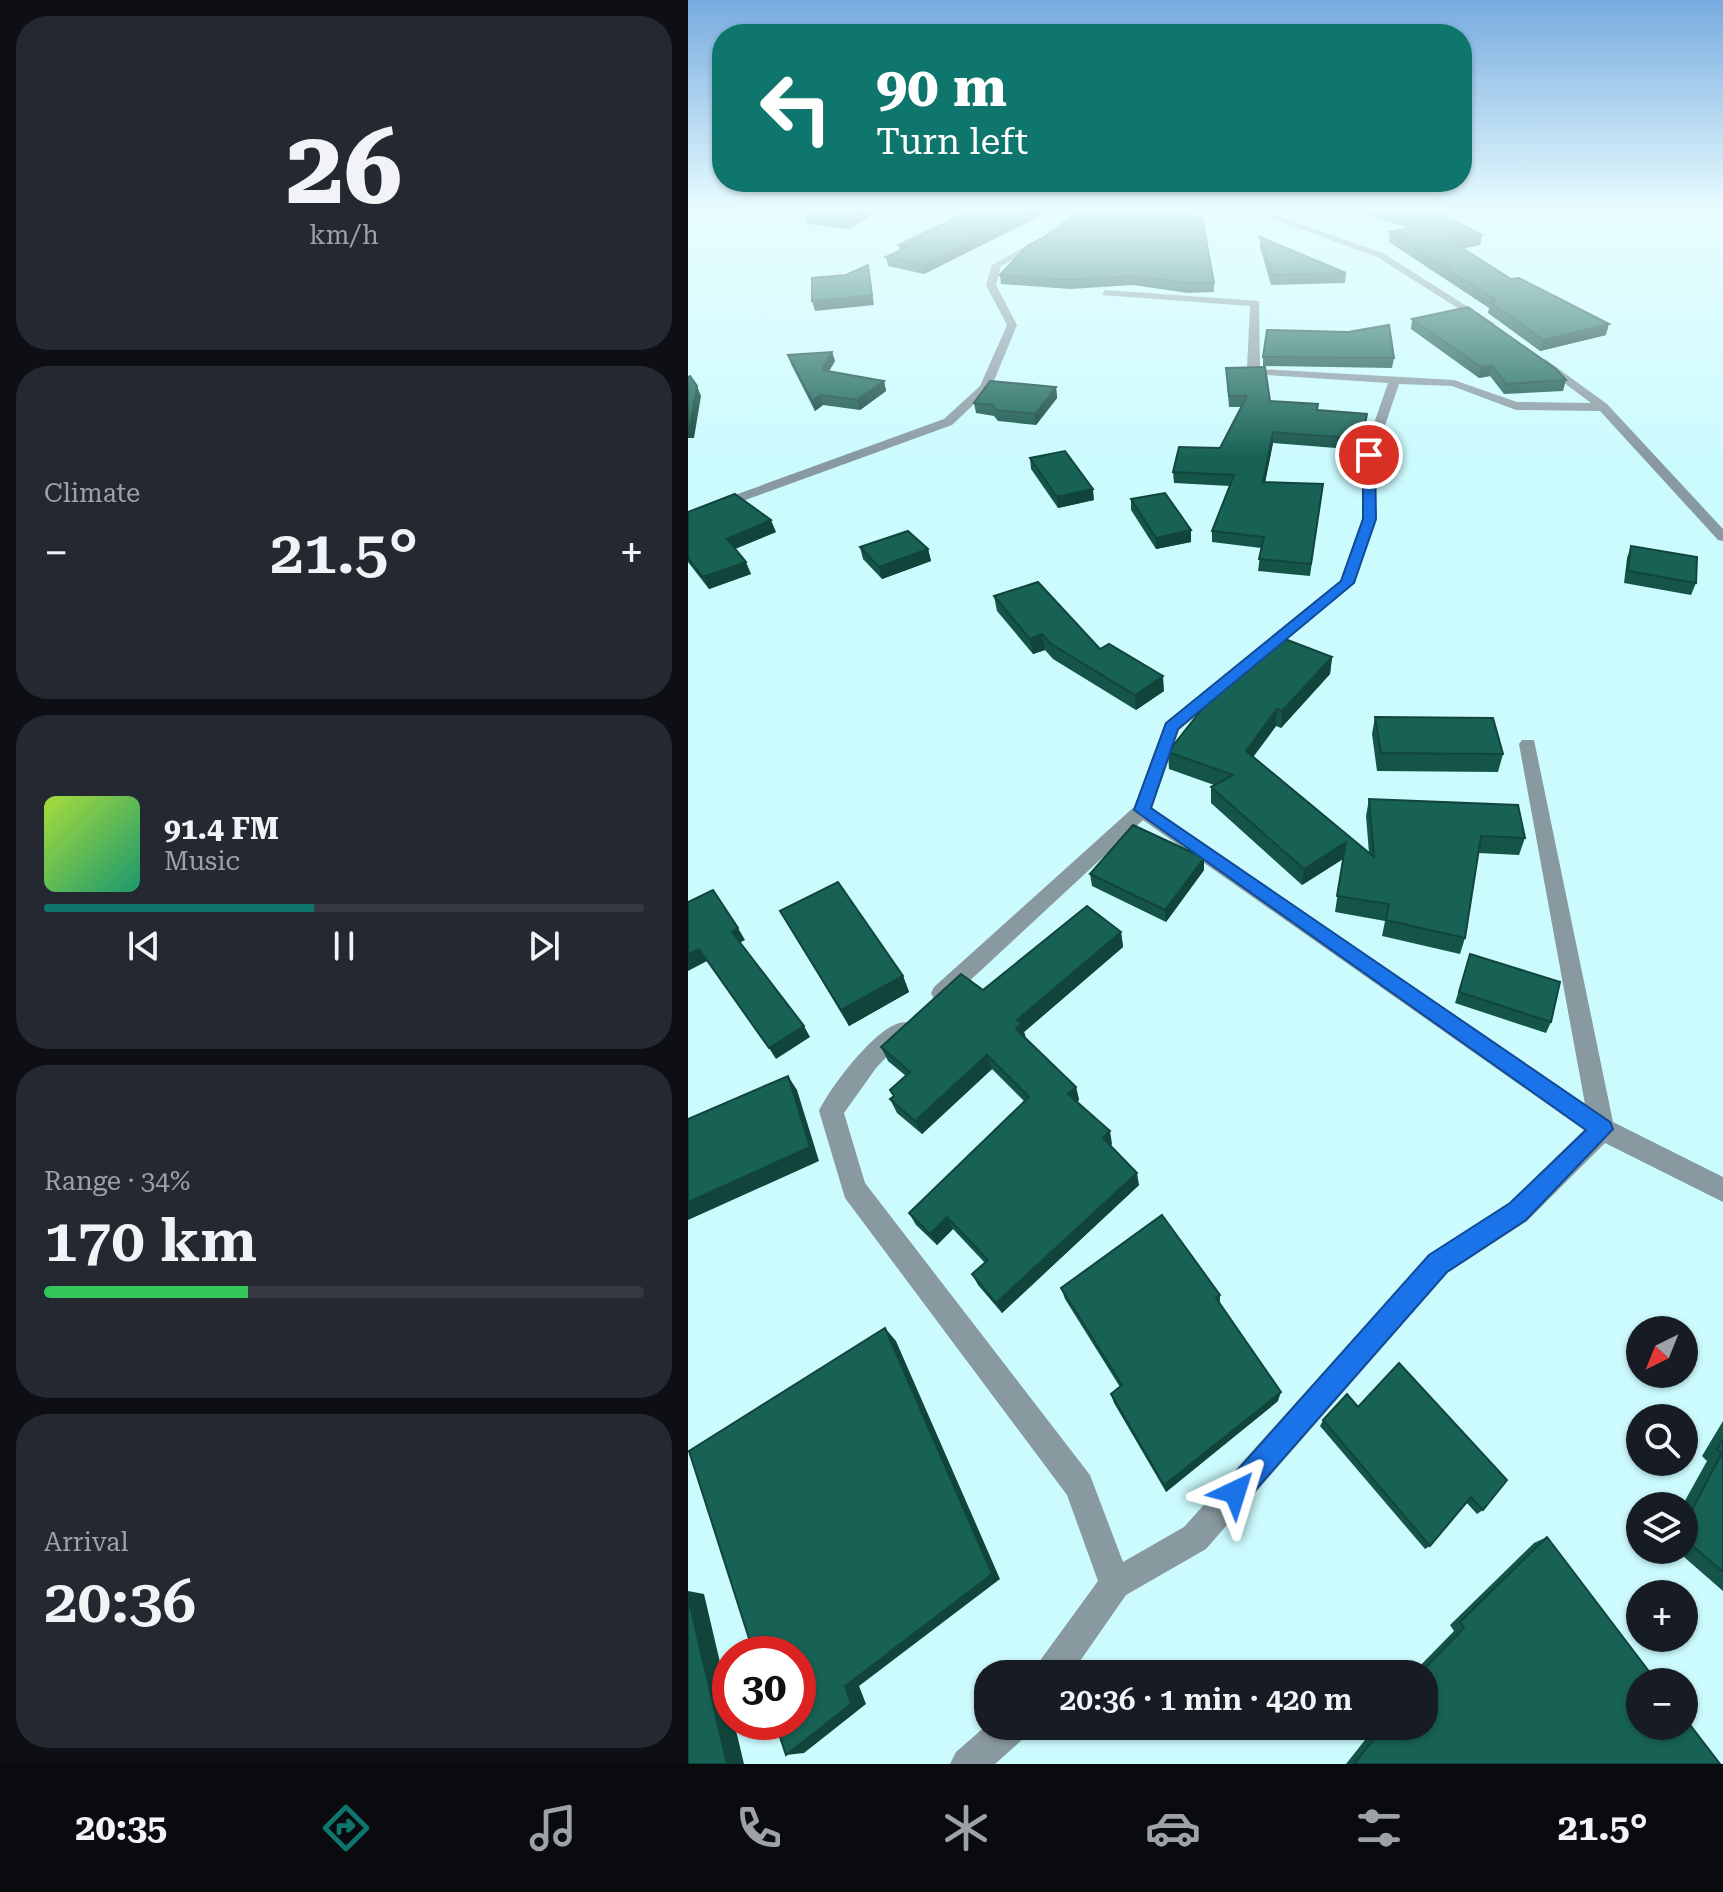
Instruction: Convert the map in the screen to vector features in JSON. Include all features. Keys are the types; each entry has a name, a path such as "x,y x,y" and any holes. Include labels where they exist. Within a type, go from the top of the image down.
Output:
{"street":[{"path":"688,517 948,422 985,388 1012,325 995,292"},
{"path":"1443,292 1502,333"},
{"path":"1105,293 1255,303 1253,367 1257,372 1454,383 1516,406 1603,407"},
{"path":"1528,351 1603,407 1723,537"},
{"path":"1115,1584 1079,1486 854,1189 831,1111 868,1061 1142,810 1171,727 1347,583 1369,519 1369,455 1395,380"},
{"path":"1528,744 1602,1129"},
{"path":"1142,810 1602,1129 1723,1190"},
{"path":"1061,1660 1115,1584 1195,1538 1438,1264 1518,1212 1602,1129"},
{"path":"968,1764 996,1740"}],"building":[{"path":"812,292 872,292 872,295 812,301"},
{"path":"1484,292 1547,292 1609,324 1543,340 1490,302 1496,300"},
{"path":"1468,307 1556,369 1566,380 1506,384 1492,365 1481,367 1412,319"},
{"path":"1389,325 1394,358 1263,357 1267,330 1348,332"},
{"path":"832,352 822,370 884,381 857,400 820,395 812,401 788,355"},
{"path":"1265,367 1270,401 1318,404 1317,410 1367,414 1362,439 1273,432 1263,482 1323,484 1311,564 1259,559 1264,537 1212,531 1234,475 1173,472 1179,447 1220,448 1247,396 1229,396 1226,368"},
{"path":"688,377 697,386 688,427"},
{"path":"990,381 1056,387 1035,414 996,410 993,405 974,403"},
{"path":"1065,451 1093,489 1057,497 1030,458"},
{"path":"1165,493 1191,530 1156,538 1131,499"},
{"path":"735,494 771,520 727,539 746,562 703,577 688,558 688,512"},
{"path":"908,531 928,549 879,567 860,547"},
{"path":"1631,546 1697,557 1696,583 1628,571"},
{"path":"1038,582 1100,649 1109,644 1163,676 1135,695 1051,644 1042,634 1030,639 994,596"},
{"path":"1277,636 1332,657 1282,711 1277,709 1246,751 1374,857 1369,799 1518,805 1525,838 1481,836 1465,938 1386,920 1389,904 1337,896 1346,842 1304,869 1211,787 1233,775 1168,752 1214,694"},
{"path":"1375,717 1493,718 1503,754 1381,753"},
{"path":"1133,825 1204,858 1165,910 1090,874"},
{"path":"838,882 903,976 841,1010 780,911"},
{"path":"713,890 738,928 732,932 804,1026 769,1048 699,949 688,955 688,902"},
{"path":"1087,906 1121,932 1017,1020 1022,1023 1016,1029 1076,1087 1068,1094 1110,1131 1103,1138 1137,1173 996,1303 972,1274 988,1260 947,1217 930,1234 909,1213 1029,1097 987,1055 915,1121 890,1099 894,1096 890,1090 910,1072 881,1047 961,974 983,990"},
{"path":"1470,954 1560,982 1551,1022 1459,992"},
{"path":"788,1076 810,1147 688,1202 688,1119"},
{"path":"1162,1215 1220,1295 1216,1298 1281,1392 1164,1485 1111,1394 1122,1385 1061,1288"},
{"path":"885,1328 992,1574 845,1686 851,1704 816,1731 816,1636 748,1636 689,1451"},
{"path":"1399,1363 1507,1480 1483,1510 1471,1497 1430,1546 1323,1420 1347,1394 1358,1407"},
{"path":"1723,1439 1723,1572 1698,1550 1698,1498 1722,1453 1717,1449"},
{"path":"1547,1537 1626,1641 1626,1652 1634,1652 1646,1668 1626,1668 1626,1740 1698,1740 1698,1735 1720,1764 1354,1764 1373,1740 1438,1740 1438,1660 1433,1660 1464,1628 1460,1622"},
{"path":"688,1597 712,1700 712,1740 721,1740 727,1764 688,1764"},
{"path":"781,1740 805,1740 786,1755"}],"route":[{"path":"1235,1492 1438,1264 1518,1212 1602,1129 1142,810 1171,727 1347,583 1369,519 1369,455"}]}
